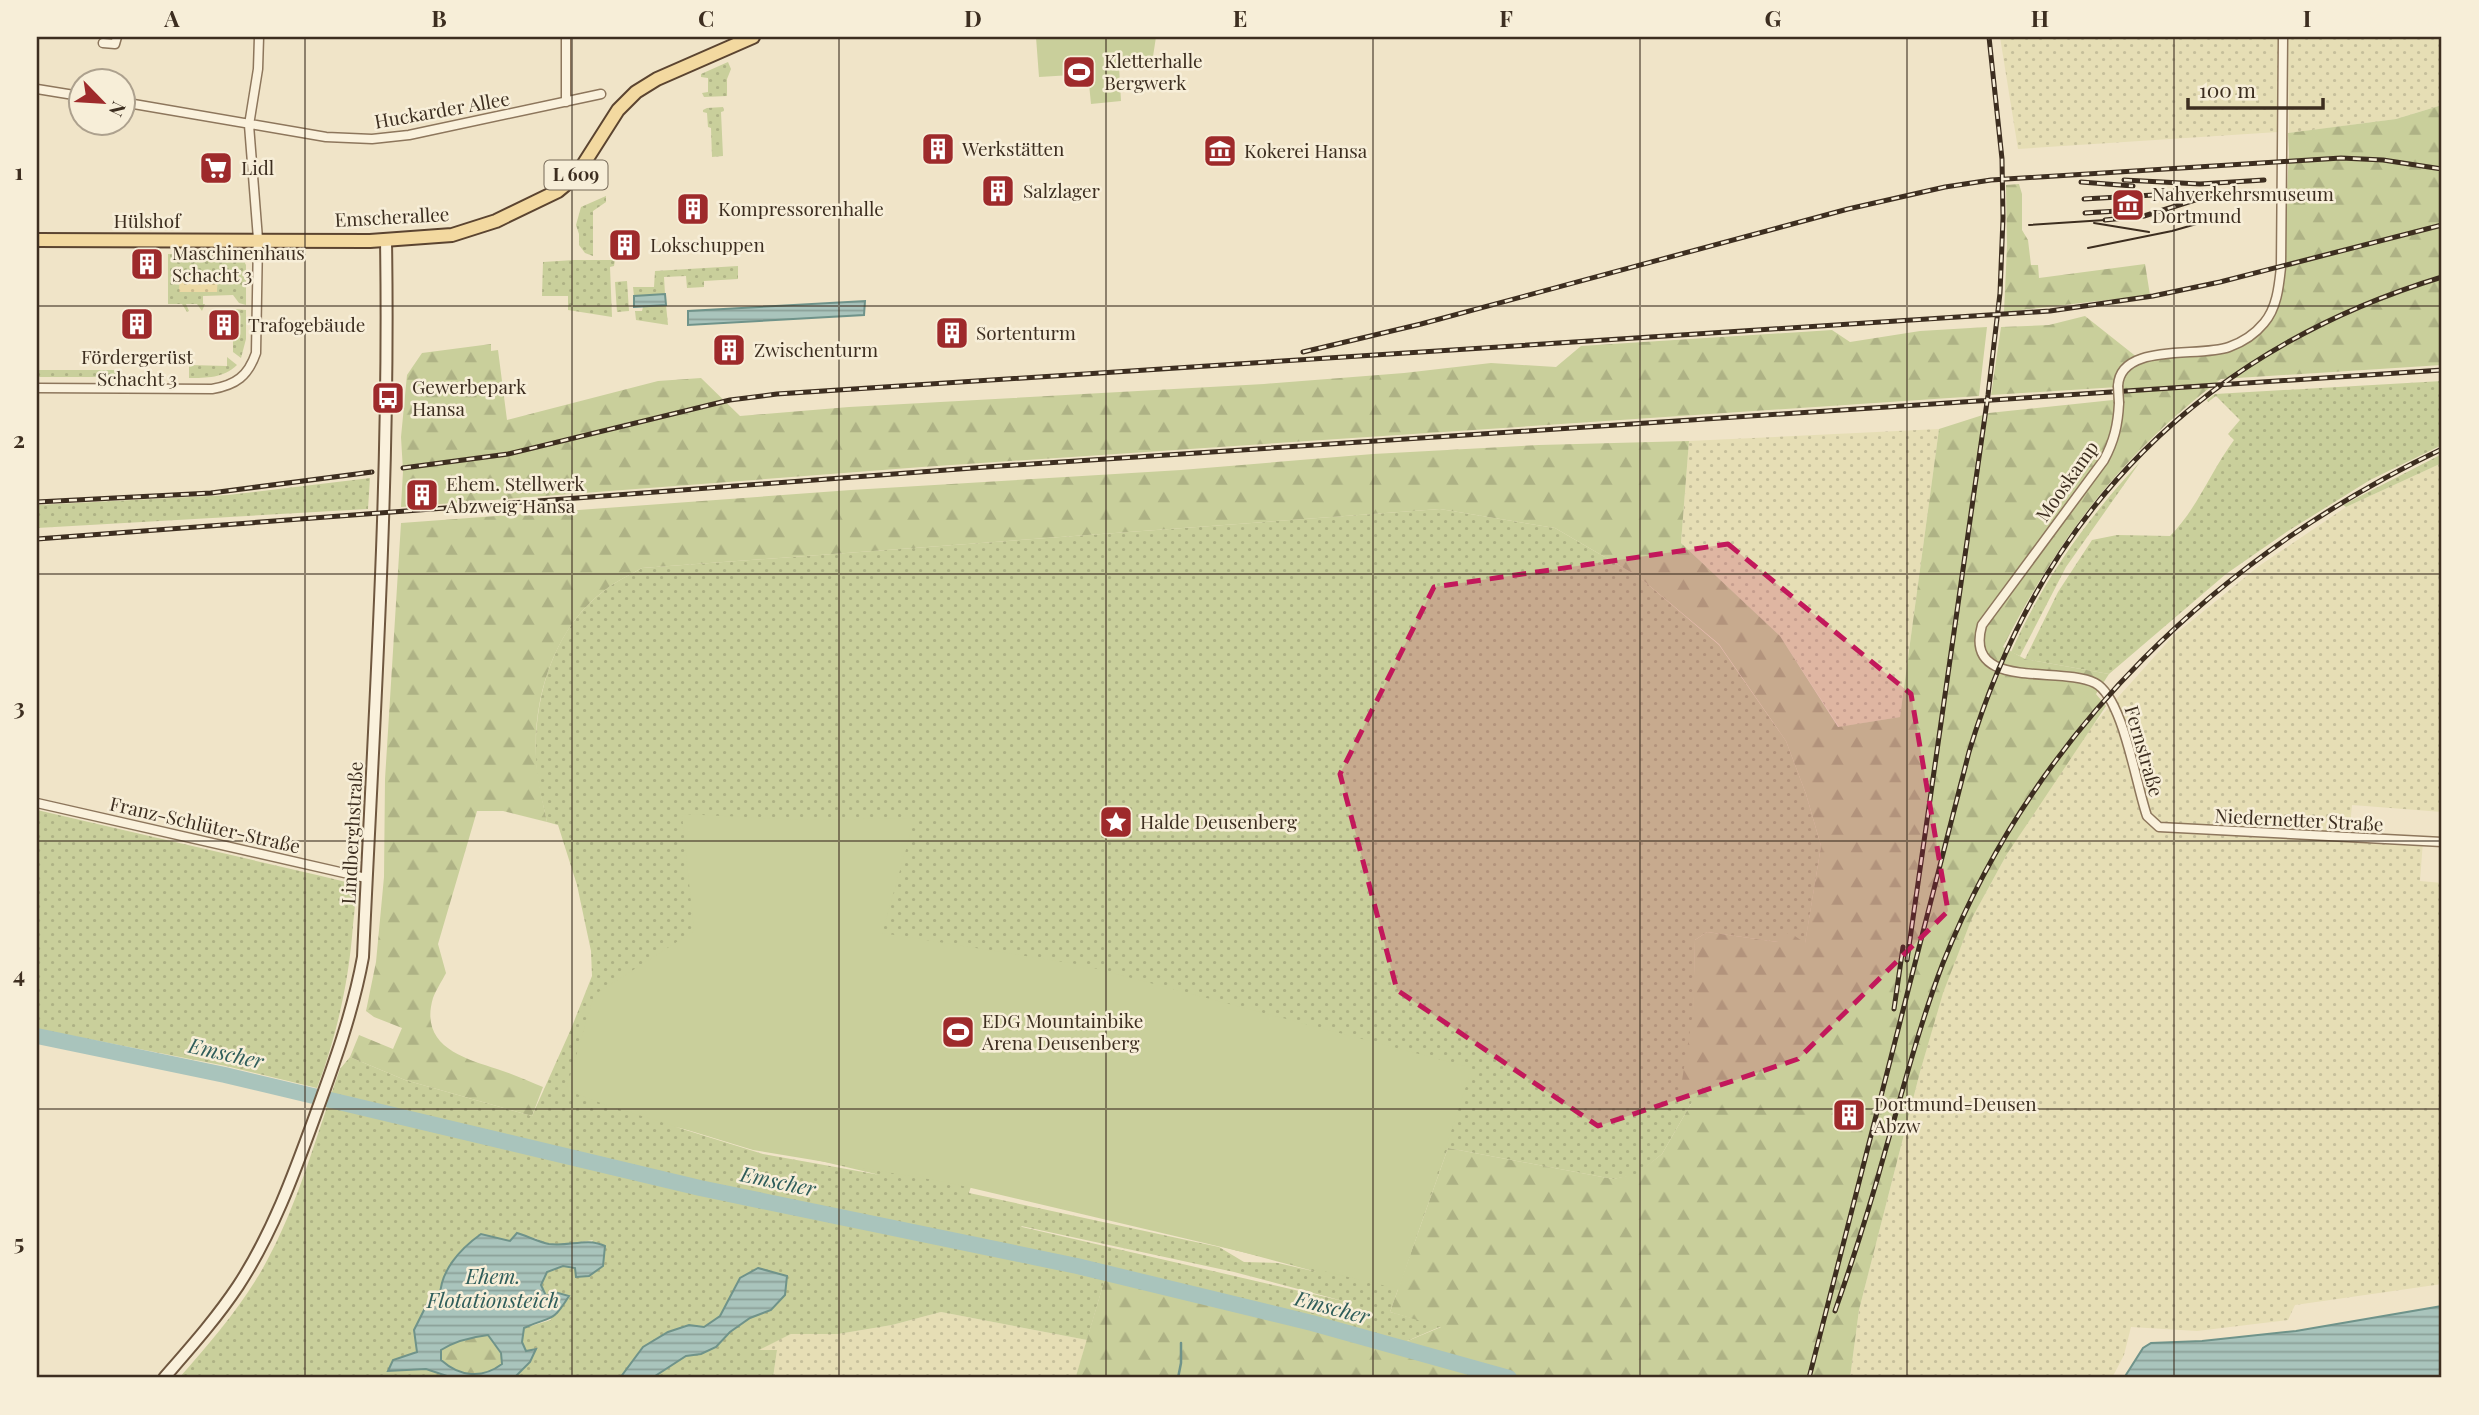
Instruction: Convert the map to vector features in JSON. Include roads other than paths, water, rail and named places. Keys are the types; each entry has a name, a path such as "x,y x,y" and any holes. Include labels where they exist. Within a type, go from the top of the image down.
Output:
{"main road":[{"name":"Emscherallee","path":"258,240 387,241 453,235 496,221 558,191 576,176 618,110 636,92 657,79 753,37"},
{"name":"Hülshof","path":"37,240 258,240"},
{"name":"Lindberghstraße","path":"164,1378 214,1319 253,1262 274,1221 332,1068 363,957 384,554 388,398 387,241"}],"street":[{"path":"103,43 115,44 117,37"},
{"path":"37,388 212,389 236,382 245,375 256,353 258,240 249,125 258,69 259,37"},
{"path":"566,37 566,102"},
{"name":"Mooskamp","path":"1982,656 1979,643 1982,625 2104,460 2113,443 2118,426 2118,386 2121,371 2138,358 2228,348 2247,339 2265,321 2275,301 2281,267 2283,37"},
{"path":"37,89 66,94"},
{"name":"Huckarder Allee","path":"136,105 326,137 384,139 601,94"},
{"name":"Fernstraße","path":"1982,656 1996,667 2012,672 2076,677 2093,682 2105,690 2118,713 2142,803 2147,816 2154,824"},
{"name":"Franz-Schlüter-Straße","path":"37,803 366,878"},
{"name":"Niedernetter Straße","path":"2154,824 2166,829 2442,842"}],"water":[{"path":"665,294 666,305 634,307 634,296"},
{"path":"865,301 864,315 688,325 688,311"},
{"name":"Ehem. Flotationsteich","path":"517,1233 549,1244 591,1242 605,1246 603,1266 589,1276 576,1277 575,1268 563,1266 547,1272 541,1285 546,1296 555,1292 569,1296 550,1318 524,1328 522,1342 526,1351 536,1349 530,1362 514,1378 453,1378 426,1369 388,1371 393,1360 417,1352 414,1330 431,1296 440,1297 443,1278 459,1254 481,1234 510,1241","holes":["488,1335 501,1353 502,1364 479,1374 463,1373 441,1360 441,1350 446,1347"]},
{"path":"758,1268 787,1276 785,1295 771,1310 750,1318 730,1332 716,1347 701,1354 686,1356 652,1378 620,1378 643,1347 668,1332 689,1325 704,1327 720,1316 740,1278"},
{"path":"2442,1306 2442,1378 2124,1378 2143,1348 2151,1343 2202,1341 2296,1331"}],"waterway":[{"name":"Emscher","path":"37,1036 225,1075 700,1188 1077,1266 1312,1323 1509,1378"},
{"path":"1178,1378 1181,1343"}],"tram line":[{"path":"2088,248 2172,231 2228,215"},
{"path":"2029,225 2105,220"},
{"path":"2094,223 2149,232"}],"railway":[{"path":"1907,960 1988,395 2000,293 2002,159 1989,37"},
{"path":"1303,352 1421,324 1848,209 1945,187 1991,180 2341,158 2383,160 2442,169"},
{"path":"2124,180 2200,184 2264,180"},
{"path":"2081,182 2133,186"},
{"path":"2084,199 2206,192"},
{"path":"2105,220 2144,216 2217,196 2273,192"},
{"path":"2085,213 2118,211"},
{"path":"403,468 508,454 730,400 777,394 2050,311 2153,296 2220,282 2442,225"},
{"path":"1809,1378 1969,752 2000,666 2040,587 2087,515 2143,452 2206,396 2277,348 2356,309 2442,277"},
{"path":"37,539 986,467 2442,370"},
{"path":"1835,1311 1943,963 1982,879 2028,800 2083,726 2143,659 2210,597 2283,541 2360,492 2442,449"},
{"path":"37,502 211,493 372,472"},
{"path":"1894,1009 1903,947"}],"place":[{"name":"Kletterhalle Bergwerk","path":"1079,72"},
{"name":"Werkstätten","path":"938,149"},
{"name":"Kokerei Hansa","path":"1220,151"},
{"name":"Lidl","path":"216,168"},
{"name":"Salzlager","path":"998,191"},
{"name":"Nahverkehrsmuseum Dortmund","path":"2128,205"},
{"name":"Kompressorenhalle","path":"693,209"},
{"name":"Lokschuppen","path":"625,245"},
{"name":"Maschinenhaus Schacht 3","path":"147,264"},
{"name":"Fördergerüst Schacht 3","path":"137,324"},
{"name":"Trafogebäude","path":"224,325"},
{"name":"Sortenturm","path":"952,333"},
{"name":"Zwischenturm","path":"729,350"},
{"name":"Gewerbepark Hansa","path":"388,398"},
{"name":"Ehem. Stellwerk Abzweig Hansa","path":"422,495"},
{"name":"Halde Deusenberg","path":"1116,822"},
{"name":"EDG Mountainbike Arena Deusenberg","path":"958,1032"},
{"name":"Dortmund-Deusen Abzw","path":"1849,1115"}]}
